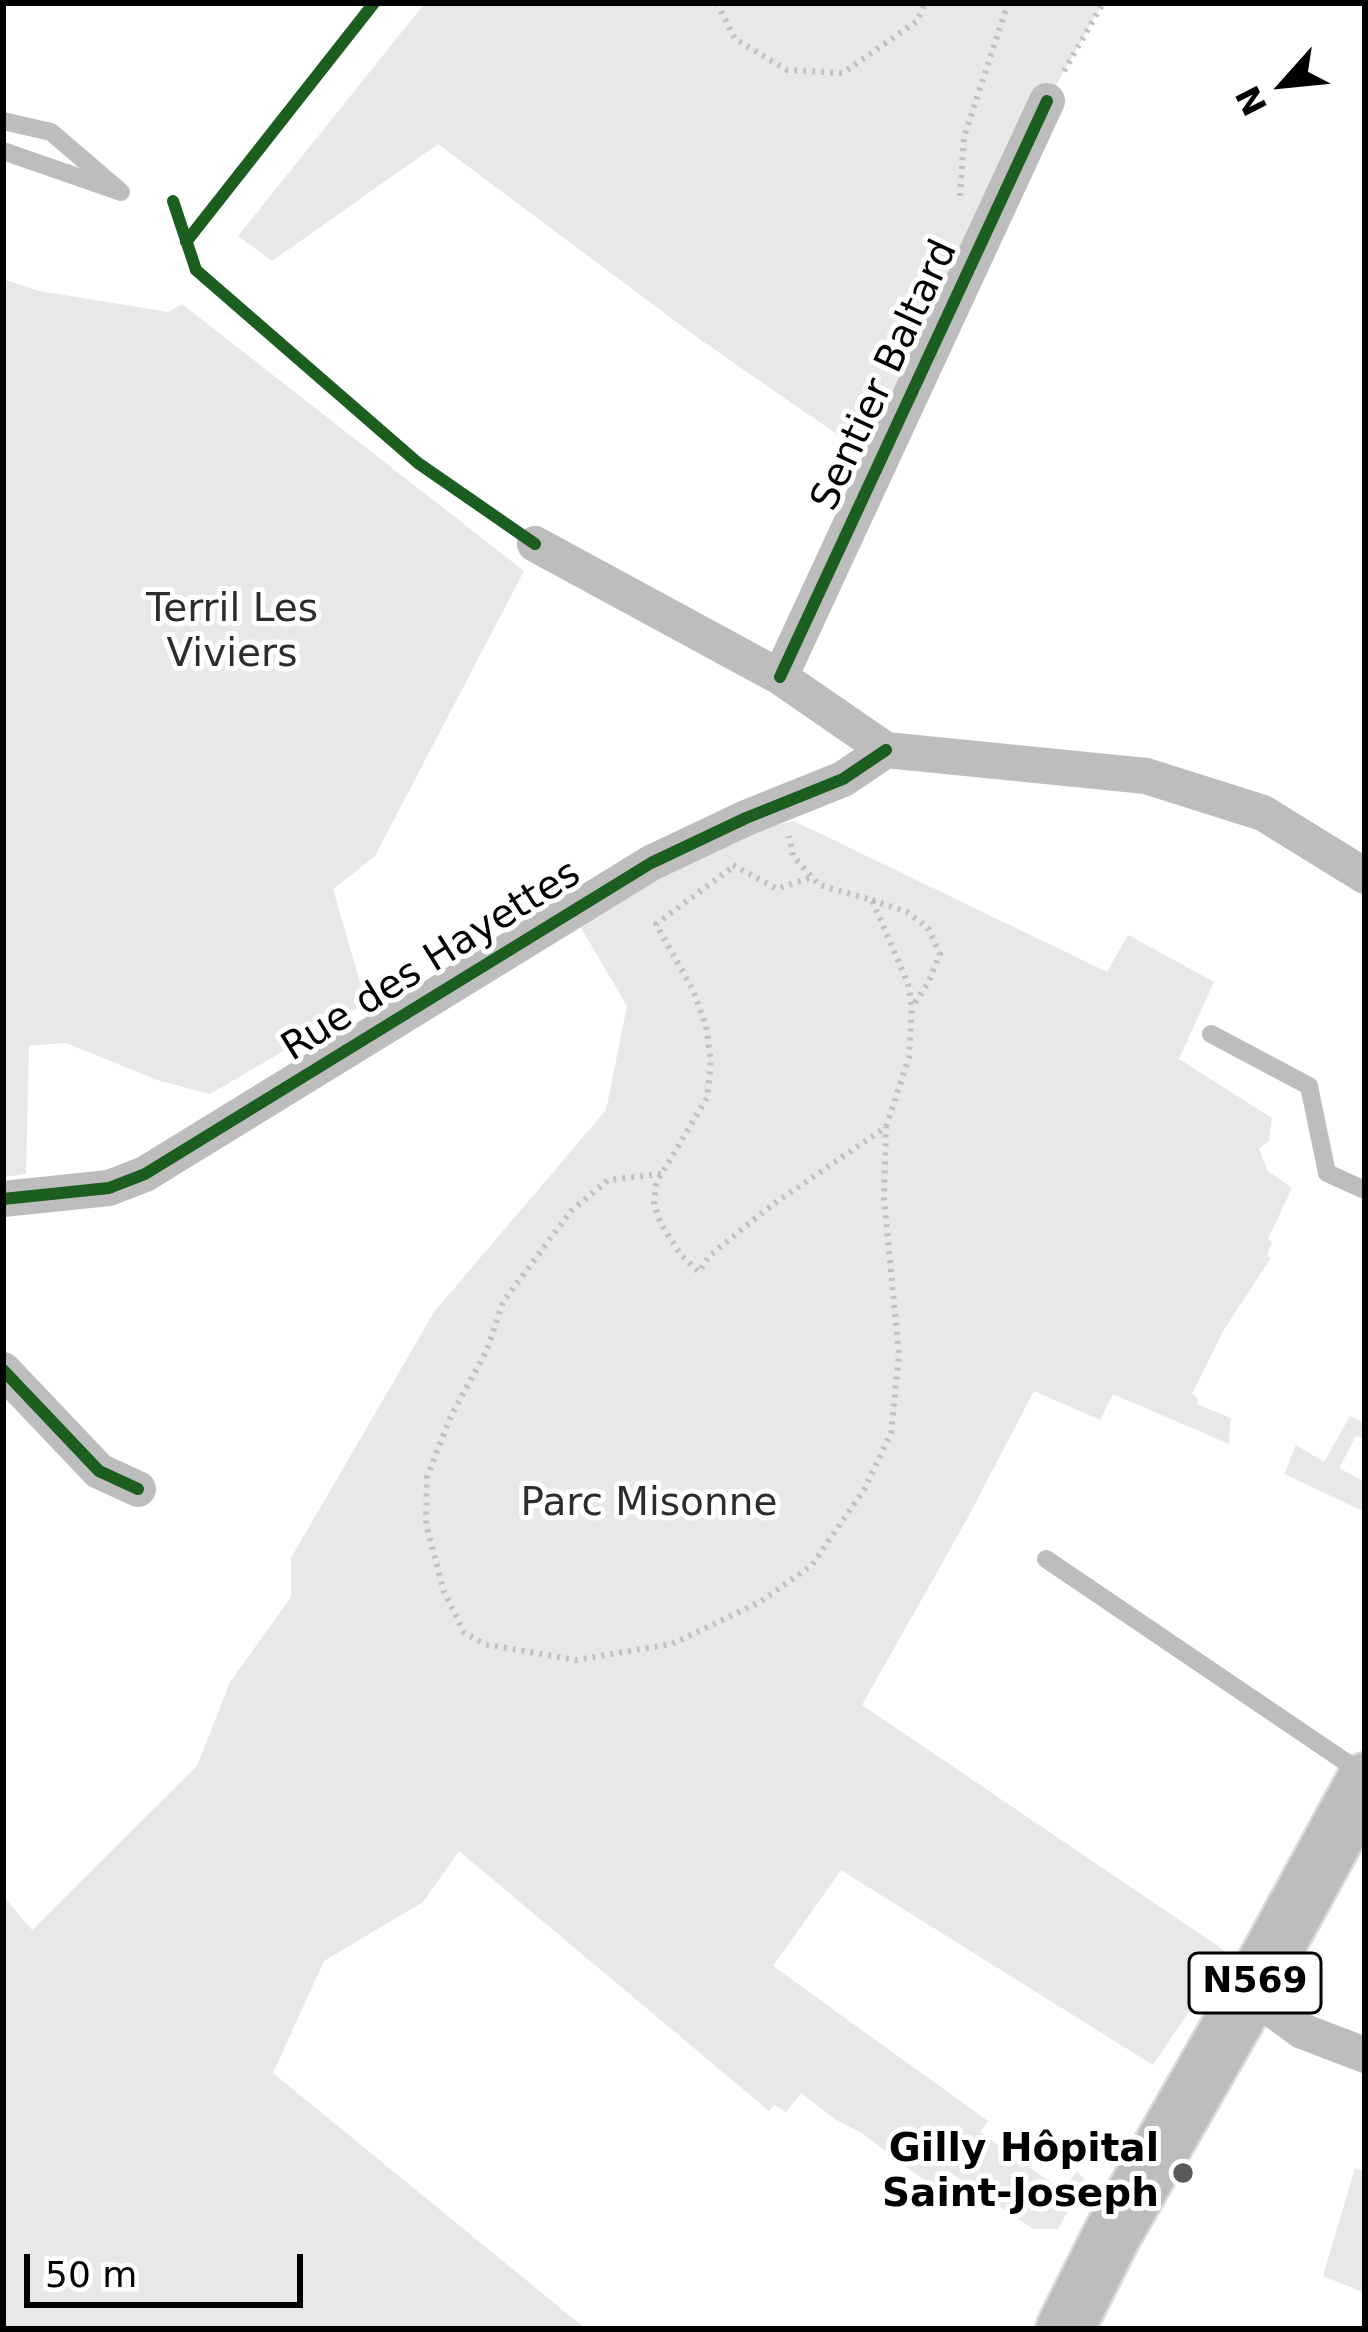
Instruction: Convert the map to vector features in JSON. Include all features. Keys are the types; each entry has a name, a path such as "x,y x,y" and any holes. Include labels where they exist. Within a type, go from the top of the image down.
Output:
{"main road":[{"name":"N569","path":"1065,2329 1112,2235 1365,1779"}],"street":[{"name":"Sentier Baltard","path":"780,677 1048,101"},
{"path":"535,544 780,677 886,750 1146,776 1263,813 1365,876"},
{"name":"Rue des Hayettes","path":"3,1199 109,1188 145,1174 651,863 725,848 781,803 843,779 886,750"},
{"path":"3,1370 99,1471 139,1490"},
{"path":"1250,1993 1301,2031 1365,2056"}],"lane":[{"path":"3,121 51,132 121,192 3,151"},
{"path":"1211,1034 1309,1087 1327,1173 1365,1190"},
{"path":"1046,1559 1365,1779"}],"path":[{"path":"717,3 735,39 787,70 843,73 917,21 925,3"},
{"path":"982,242 958,232 964,137 1008,3"},
{"path":"1048,101 1103,3"},
{"path":"781,803 793,856 819,885 907,911 928,928 940,954 912,1007"},
{"path":"725,848 777,889 812,877"},
{"path":"725,848 726,874 656,924 693,990 706,1026 711,1062 707,1098 656,1183 654,1204 661,1224 699,1272 709,1256 772,1205 886,1127"},
{"path":"661,1174 608,1180 571,1211 503,1302 487,1350 451,1417 427,1477 426,1524 444,1592 464,1632 484,1644 576,1660 672,1644 760,1602 812,1564 866,1489 891,1433 899,1355 884,1198 886,1127 908,1058 912,1007 908,984 872,900"}],"green space":[{"path":"425,3 1103,3 1047,101 871,458 698,338 438,144 272,261 238,236"},
{"name":"Terril Les Viviers","path":"3,279 39,291 168,312 182,304 524,571 375,856 333,889 366,1003 210,1094 157,1080 66,1043 29,1046 26,1174 3,1177"},
{"name":"Parc Misonne","path":"794,821 1107,972 1128,935 1214,982 1179,1059 1272,1118 1269,1141 1259,1149 1268,1171 1292,1188 1268,1239 1272,1242 1267,1256 1271,1258 1223,1331 1192,1394 1197,1404 1231,1418 1229,1444 1113,1394 1100,1420 1034,1391 862,1705 1228,1953 1153,2065 841,1870 773,1966 988,2121 980,2132 1062,2190 1077,2171 1085,2180 1058,2229 1033,2229 948,2171 934,2188 801,2093 786,2112 774,2105 769,2111 459,1851 423,1902 324,1961 273,2073 586,2329 5,2329 3,1896 32,1930 197,1766 230,1682 291,1597 291,1558 434,1312 606,1110 627,1006 580,926 585,914 740,833"},
{"path":"1350,1416 1365,1423 1365,1439 1356,1436 1339,1468 1365,1482 1365,1512 1284,1474 1296,1445 1324,1462"},
{"path":"1355,2168 1365,2172 1365,2293 1323,2276"}],"cycle path":[{"path":"186,242 374,3"},
{"path":"780,677 1047,101"},
{"path":"173,201 196,270 418,463 535,544"},
{"path":"3,1199 109,1188 145,1174 651,863 843,779 886,750"},
{"path":"3,1370 99,1471 138,1489"}],"place":[{"name":"Gilly Hôpital Saint-Joseph","path":"1183,2173"}]}
